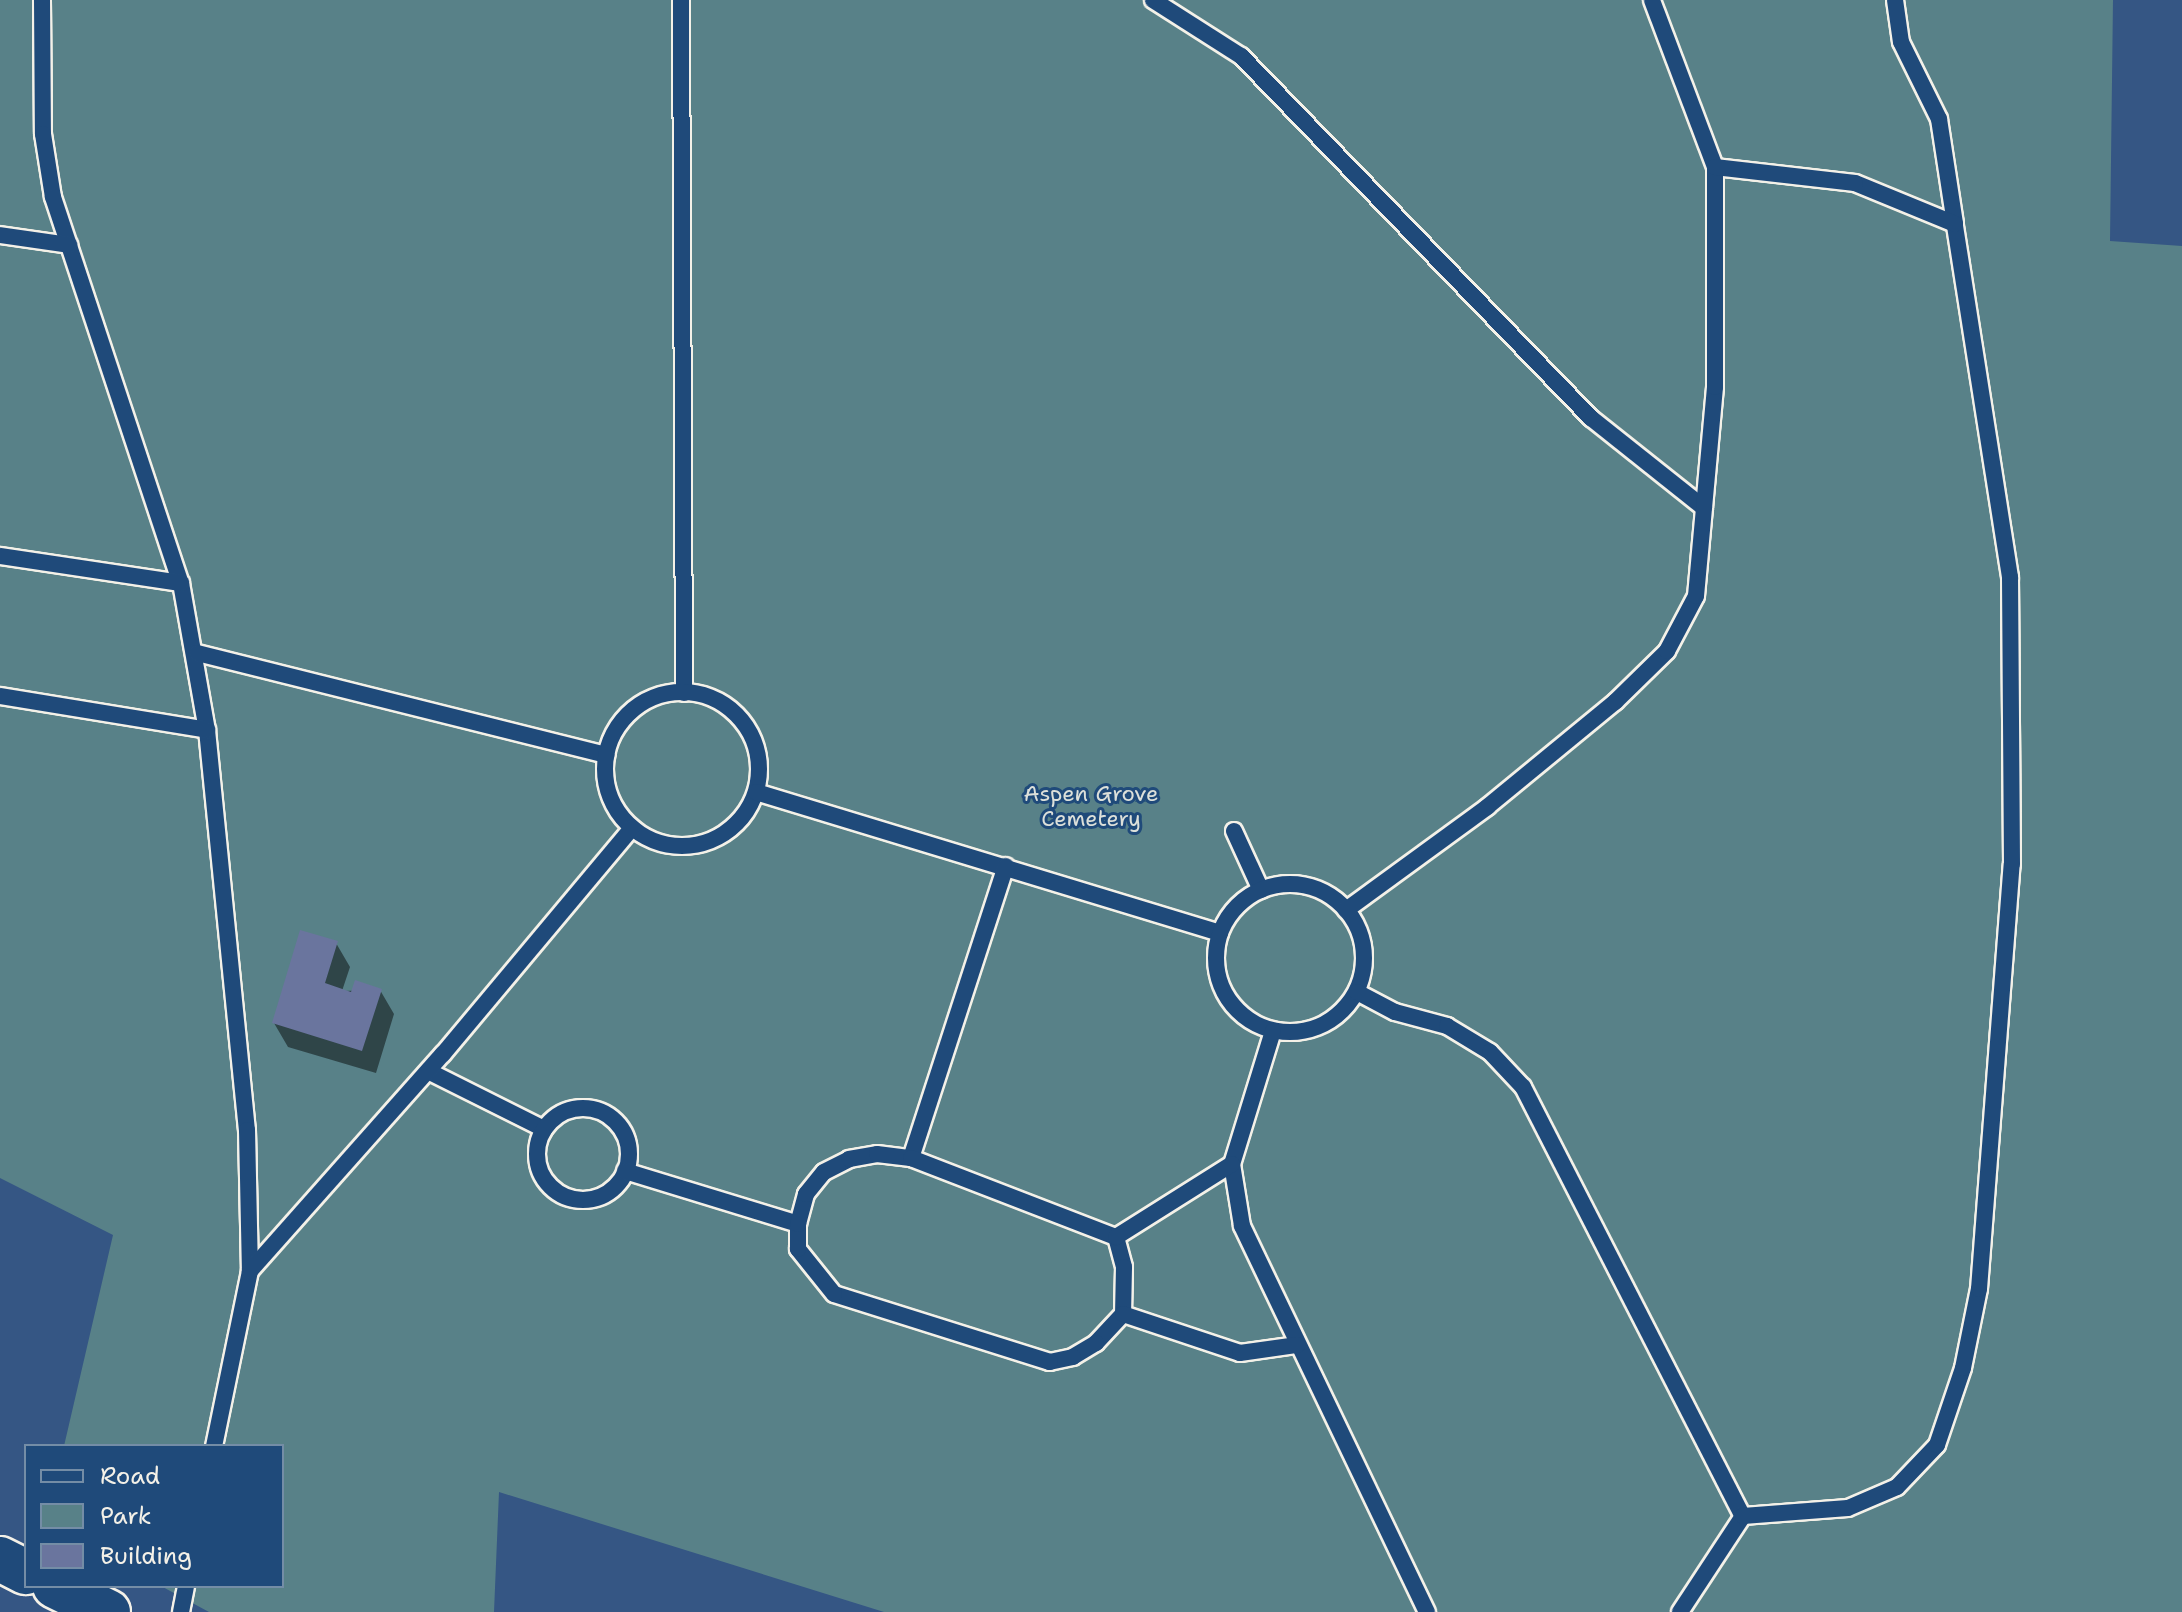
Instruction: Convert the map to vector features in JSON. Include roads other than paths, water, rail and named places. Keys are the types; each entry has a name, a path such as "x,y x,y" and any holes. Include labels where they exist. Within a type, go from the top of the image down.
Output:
{"main road":[{"path":"0,1559 24,1571"},
{"path":"59,1588 108,1612"}],"lane":[{"path":"42,0 43,134 53,197 181,583 197,653 207,730 247,1130 250,1271 214,1444"},
{"path":"681,0 684,693"},
{"path":"1153,0 1241,56 1591,418 1704,508"},
{"path":"1346,910 1487,807 1615,702 1667,651 1696,596 1715,387 1715,167 1652,0"},
{"path":"1743,1516 1848,1508 1897,1487 1937,1445 1963,1368 1979,1289 2012,864 2010,577 1939,119 1901,42 1895,0"},
{"path":"1715,167 1855,183 1955,224"},
{"path":"0,235 69,245"},
{"path":"0,556 181,583"},
{"path":"197,653 607,755"},
{"path":"684,693 723,704 742,720 755,742 756,792 745,814 705,843 680,846 632,828 615,808 606,784 607,755 613,734 628,713 650,699 684,693"},
{"path":"0,696 207,730"},
{"path":"756,792 1220,933"},
{"path":"250,1271 428,1071 632,828"},
{"path":"1234,831 1261,890"},
{"path":"911,1158 1006,866"},
{"path":"1297,884 1321,890 1346,910 1364,945 1357,992 1323,1025 1299,1032 1273,1031 1250,1021 1231,1004 1220,982 1215,958 1220,933 1232,911 1261,890 1297,884"},
{"path":"1357,992 1395,1012 1447,1026 1490,1052 1523,1087 1743,1516"},
{"path":"1273,1031 1232,1164 1242,1226 1427,1612"},
{"path":"428,1071 544,1129"},
{"path":"578,1108 606,1114 625,1136 625,1171 600,1197 570,1199 556,1192 538,1166 536,1150 544,1129 562,1112 578,1108"},
{"path":"877,1154 911,1158 1116,1237 1124,1267 1123,1314 1096,1343 1073,1357 1050,1362 834,1294 798,1249 798,1224 806,1194 824,1172 849,1159 877,1154"},
{"path":"1116,1237 1232,1164"},
{"path":"625,1171 798,1224"},
{"path":"1123,1314 1240,1353 1297,1345"},
{"path":"1680,1612 1743,1516"},
{"path":"181,1612 186,1588"}],"park label":[{"name":"Aspen Grove Cemetery","path":"1091,806"}]}
